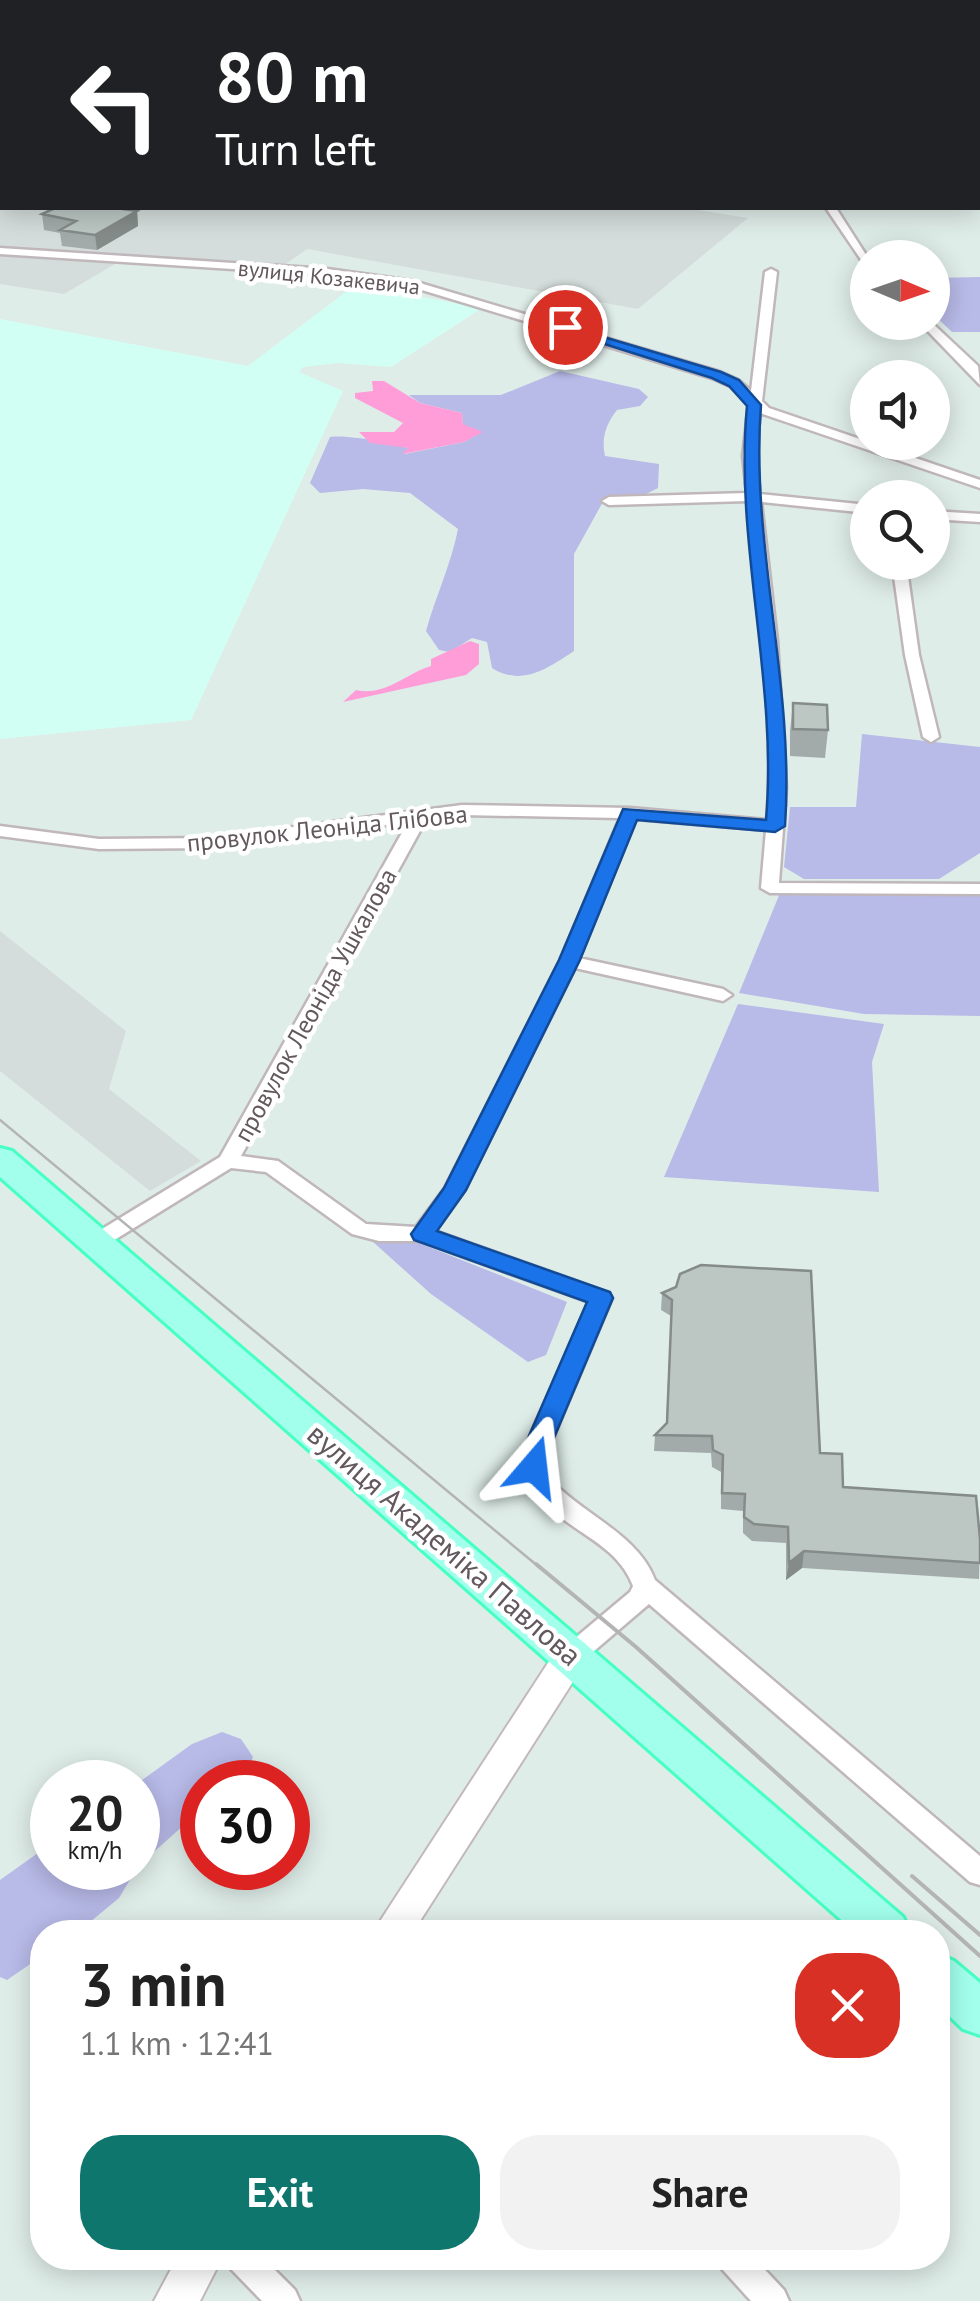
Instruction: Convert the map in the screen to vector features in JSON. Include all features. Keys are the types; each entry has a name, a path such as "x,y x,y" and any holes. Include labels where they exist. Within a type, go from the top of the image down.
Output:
{"main road":[{"name":"вулиця Академіка Павлова","path":"0,1158 874,1920"},
{"path":"950,1987 980,2014"}],"street":[{"path":"831,210 851,240"},
{"name":"вулиця Козакевича","path":"0,252 327,272 423,286 716,375 734,383 754,405 980,484"},
{"path":"771,272 750,456 770,640 778,788 770,888 980,889"},
{"path":"943,340 974,369 980,382"},
{"path":"610,501 754,497 850,507"},
{"path":"950,516 980,518"},
{"path":"901,580 912,656 931,737"},
{"name":"провулок Леоніда Глібова","path":"0,831 99,844 174,845 462,810 630,813 775,826"},
{"path":"422,1234 454,1190 569,960 630,813"},
{"name":"провулок Леоніда Ушкалова","path":"96,1242 228,1161 418,818"},
{"path":"569,960 723,996"},
{"path":"228,1161 271,1166 360,1229 379,1234 422,1234 601,1298 535,1452 534,1467 552,1496 636,1565 646,1586 980,1873"},
{"path":"400,1920 571,1656 639,1599 646,1586"},
{"path":"176,2301 194,2270"},
{"path":"254,2270 284,2301"},
{"path":"744,2270 773,2301"}],"shaded area":[{"path":"0,210 698,210 748,218 638,309 307,249 283,266 127,257 64,294 0,284"},
{"path":"980,277 980,332 950,330 950,278"},
{"path":"355,285 482,308 391,367 338,363 303,367 299,372 343,391 191,720 0,739 0,319 248,366"},
{"path":"560,371 639,389 648,397 640,406 617,410 605,432 604,449 605,456 659,464 658,488 644,495 604,500 574,554 574,651 534,673 514,676 492,668 487,642 472,638 450,652 439,650 426,631 458,529 410,493 363,489 320,493 310,483 330,437 394,444 408,448 405,454 464,442 482,432 463,425 462,413 420,403 409,395 501,395"},
{"path":"372,381 384,381 420,403 462,413 463,424 483,432 464,442 402,454 408,448 370,443 359,432 394,432 403,423 355,398 355,393 373,391"},
{"path":"470,641 479,644 479,664 466,675 343,702 356,690 386,687 431,666 431,659"},
{"path":"862,734 980,747 980,853 939,879 804,879 784,867 790,807 856,807"},
{"path":"780,893 980,893 980,1016 864,1014 739,993"},
{"path":"0,931 126,1031 109,1089 201,1161 150,1191 0,1071"},
{"path":"738,1004 884,1024 872,1062 879,1192 664,1177"},
{"path":"382,1238 419,1243 567,1302 546,1355 528,1362 431,1294 372,1241"},
{"path":"222,1732 241,1739 253,1757 180,1760 180,1829 160,1846 160,1767 192,1744"},
{"path":"30,1859 30,1890 124,1890 92,1920 30,1920 30,1964 7,1980 0,1977 0,1880"}],"building":[{"path":"51,210 137,211 95,235 60,230 76,221 42,214"},
{"path":"793,703 827,705 828,730 793,729"},
{"path":"701,1265 811,1271 820,1453 842,1454 843,1487 976,1496 980,1563 804,1551 789,1563 788,1527 754,1524 744,1517 745,1494 722,1493 723,1455 713,1450 712,1436 655,1435 667,1423 672,1300 662,1293 676,1287 680,1274"}],"tram line":[{"path":"0,1120 539,1567"},
{"path":"536,1564 636,1647 940,1920"},
{"path":"912,1876 980,1935"},
{"path":"950,1929 980,1956"}],"route":[{"path":"534,1467 535,1452 601,1298 422,1234 454,1190 569,960 630,813 775,826 778,788 770,640 750,456 754,405 734,383 716,375 565,327"}]}
